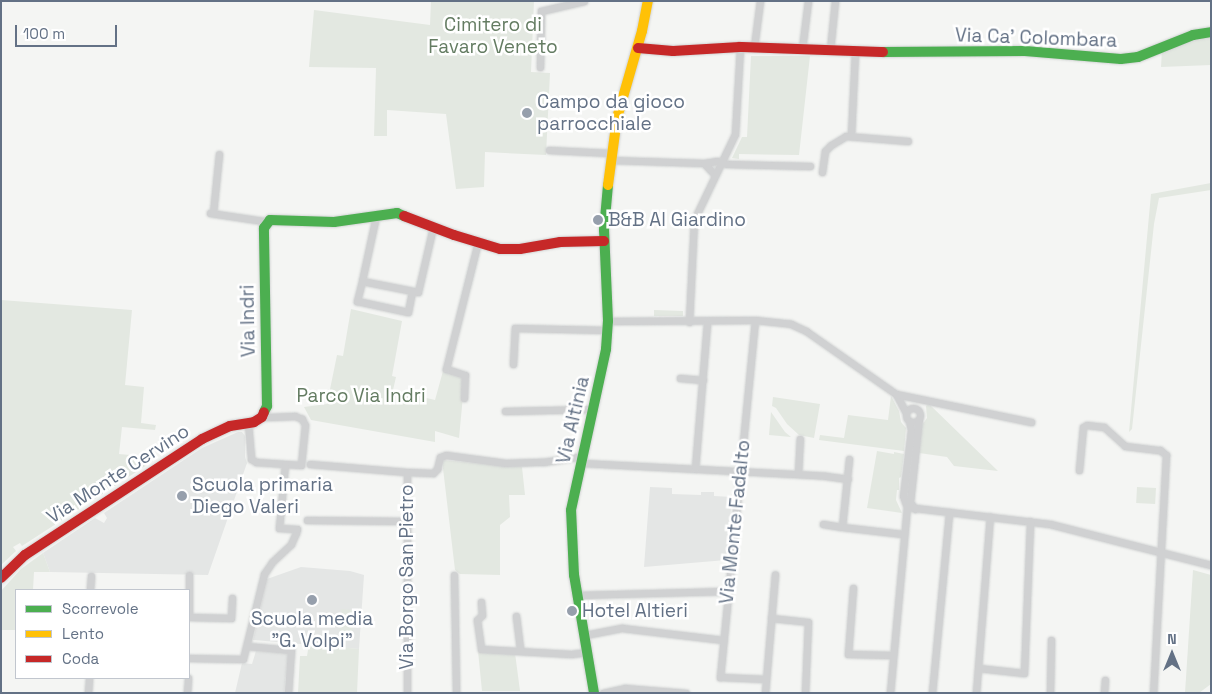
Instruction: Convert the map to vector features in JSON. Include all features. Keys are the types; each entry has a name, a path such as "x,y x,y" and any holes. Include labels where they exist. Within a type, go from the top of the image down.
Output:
{"street":[{"path":"540,67 540,11 584,1"},
{"name":"Via Altinia","path":"594,693 577,595 570,520 605,357 608,326 604,241 610,157 617,118 638,48 648,1"},
{"path":"754,47 760,1"},
{"path":"802,49 808,1"},
{"path":"830,50 835,1"},
{"name":"Via Ca' Colombara","path":"638,48 673,51 740,47 855,51 1025,51 1121,59 1138,57 1193,35 1211,32"},
{"path":"689,322 694,220 735,134 740,47"},
{"path":"851,136 855,51"},
{"path":"822,172 827,148 842,138 851,136 908,141"},
{"path":"549,150 610,157 704,163 709,161 810,166"},
{"path":"219,154 211,213 264,221 266,223 275,219 323,223 397,213 433,227 506,250 560,242 604,241"},
{"path":"704,163 715,175"},
{"path":"376,216 358,301 408,312 412,291"},
{"name":"Via Indri","path":"262,416 267,406 264,233 266,223"},
{"path":"362,280 418,292 433,227"},
{"path":"464,398 465,375 446,369 478,242"},
{"path":"513,364 516,328 755,320 775,321 799,327 896,394 914,422 920,416"},
{"name":"Via Monte Fadalto","path":"755,320 720,677 766,678"},
{"path":"695,470 707,322"},
{"path":"680,378 703,380"},
{"path":"896,394 1031,422"},
{"path":"890,693 903,534 907,507 903,496 910,430 909,414 920,402 928,400"},
{"path":"916,509 910,502 920,416 922,406 928,400"},
{"path":"504,411 594,409"},
{"path":"909,414 918,409 920,416"},
{"path":"248,423 251,459 301,465 304,422 295,416 262,416"},
{"name":"Via Monte Cervino","path":"1,578 25,555 202,439 230,426 248,423 262,416"},
{"path":"1080,470 1084,426 1104,427 1125,446 1164,452 1166,455 1153,693"},
{"path":"798,474 800,439"},
{"name":"Via Borgo San Pietro","path":"406,693 407,472 433,474 437,469 440,457 446,455 504,463 582,460"},
{"path":"842,527 849,459"},
{"path":"582,460 695,470 798,474 848,479"},
{"path":"190,658 243,659 264,574 272,562 292,544 297,530 279,528 285,464"},
{"path":"310,464 407,472"},
{"path":"907,507 1050,524 1211,565"},
{"path":"932,693 949,512"},
{"path":"976,693 990,517"},
{"path":"307,520 407,522"},
{"path":"978,668 1024,673 1030,521"},
{"path":"823,524 903,534"},
{"path":"765,693 775,574"},
{"path":"189,575 189,589"},
{"path":"454,575 456,693"},
{"path":"90,589 91,576"},
{"path":"853,588 848,654 893,655"},
{"path":"577,595 728,591"},
{"path":"190,615 231,618 232,598"},
{"path":"481,602 482,615 476,620 480,648 571,654 588,652"},
{"path":"516,616 520,651"},
{"path":"771,618 808,622 805,693"},
{"path":"585,635 622,628 723,640"},
{"path":"1050,693 1051,640"},
{"path":"246,646 291,650 288,693"},
{"path":"88,693 89,679"},
{"path":"187,693 188,679"},
{"path":"1104,693 1105,680"},
{"path":"603,693 625,688 686,693"}],"shaded area":[{"name":"Scuola primaria Diego Valeri","path":"242,432 245,436 245,457 247,463 208,575 50,572 43,553 95,518 104,523 107,518 104,513 202,448"},
{"path":"650,487 672,488 672,494 701,495 701,492 714,492 714,496 732,497 726,560 644,567"},
{"name":"Scuola media \"G. Volpi\"","path":"301,567 350,571 364,575 359,649 253,640 267,579"},
{"path":"256,651 288,653 284,693 235,693 242,663 252,664"}],"green space":[{"name":"Cimitero di Favaro Veneto","path":"431,1 534,1 531,72 550,73 546,155 485,152 484,187 456,189 446,114 387,110 387,136 374,136 376,68 309,67 314,10 430,25"},
{"path":"1211,34 1211,65 1161,67 1162,50"},
{"path":"751,56 810,56 799,155 739,154 739,159 732,158 742,137 747,137"},
{"path":"1211,183 1211,190 1159,198 1154,224 1132,429 1129,432 1151,194"},
{"path":"1,300 132,310 125,385 144,387 141,423 156,425 155,430 122,427 119,454 152,457 150,463 22,546 20,543 13,547 16,551 1,565"},
{"name":"Parco Via Indri","path":"351,309 402,321 392,376 396,377 393,390 435,400 443,371 465,375 459,438 435,431 435,442 311,420 304,407 327,404 337,355 343,356"},
{"path":"654,310 683,311 683,316 654,316"},
{"path":"891,396 899,411 901,422 906,428 904,451 819,440 820,435 844,438 848,415 888,420"},
{"path":"773,397 820,404 814,438 799,435 787,424 776,408 772,406"},
{"path":"929,404 998,471 954,466 947,457 919,453 922,425 927,418 926,406"},
{"path":"771,412 785,432 791,437 769,435"},
{"path":"877,451 904,454 896,500 902,513 867,508"},
{"path":"442,460 522,467 525,495 509,495 510,517 500,525 500,575 460,574 455,570"},
{"path":"1137,487 1156,488 1155,504 1136,503"},
{"path":"43,553 50,572 34,572 33,589 15,589 15,630 1,630 1,591 21,569"},
{"path":"1193,570 1211,575 1211,684 1199,693 1185,693"},
{"path":"341,609 354,610 352,634 339,633"},
{"path":"309,644 359,649 357,693 298,693 300,656 307,656"},
{"path":"478,651 515,653 520,691 482,691"}],"traffic: fast":[{"path":"883,52 1025,51 1121,59 1138,57 1193,35 1211,32"},
{"path":"594,693 574,575 571,510 606,349 608,321 604,230 608,185"},
{"path":"264,412 267,406 264,228 270,220 334,222 397,213 404,216"}],"traffic: slow":[{"path":"608,185 617,118 642,31 648,1"}],"traffic: jam":[{"path":"638,48 673,51 740,47 883,52"},
{"path":"404,216 454,235 500,249 520,249 560,242 604,241"},
{"path":"1,578 25,555 202,439 230,426 254,422 262,417 264,412"}],"place":[{"name":"Campo da gioco parrocchiale","path":"527,113"},
{"name":"B&B Al Giardino","path":"598,220"},
{"name":"Scuola primaria Diego Valeri","path":"182,496"},
{"name":"Scuola media \"G. Volpi\"","path":"312,600"},
{"name":"Hotel Altieri","path":"572,611"}]}
